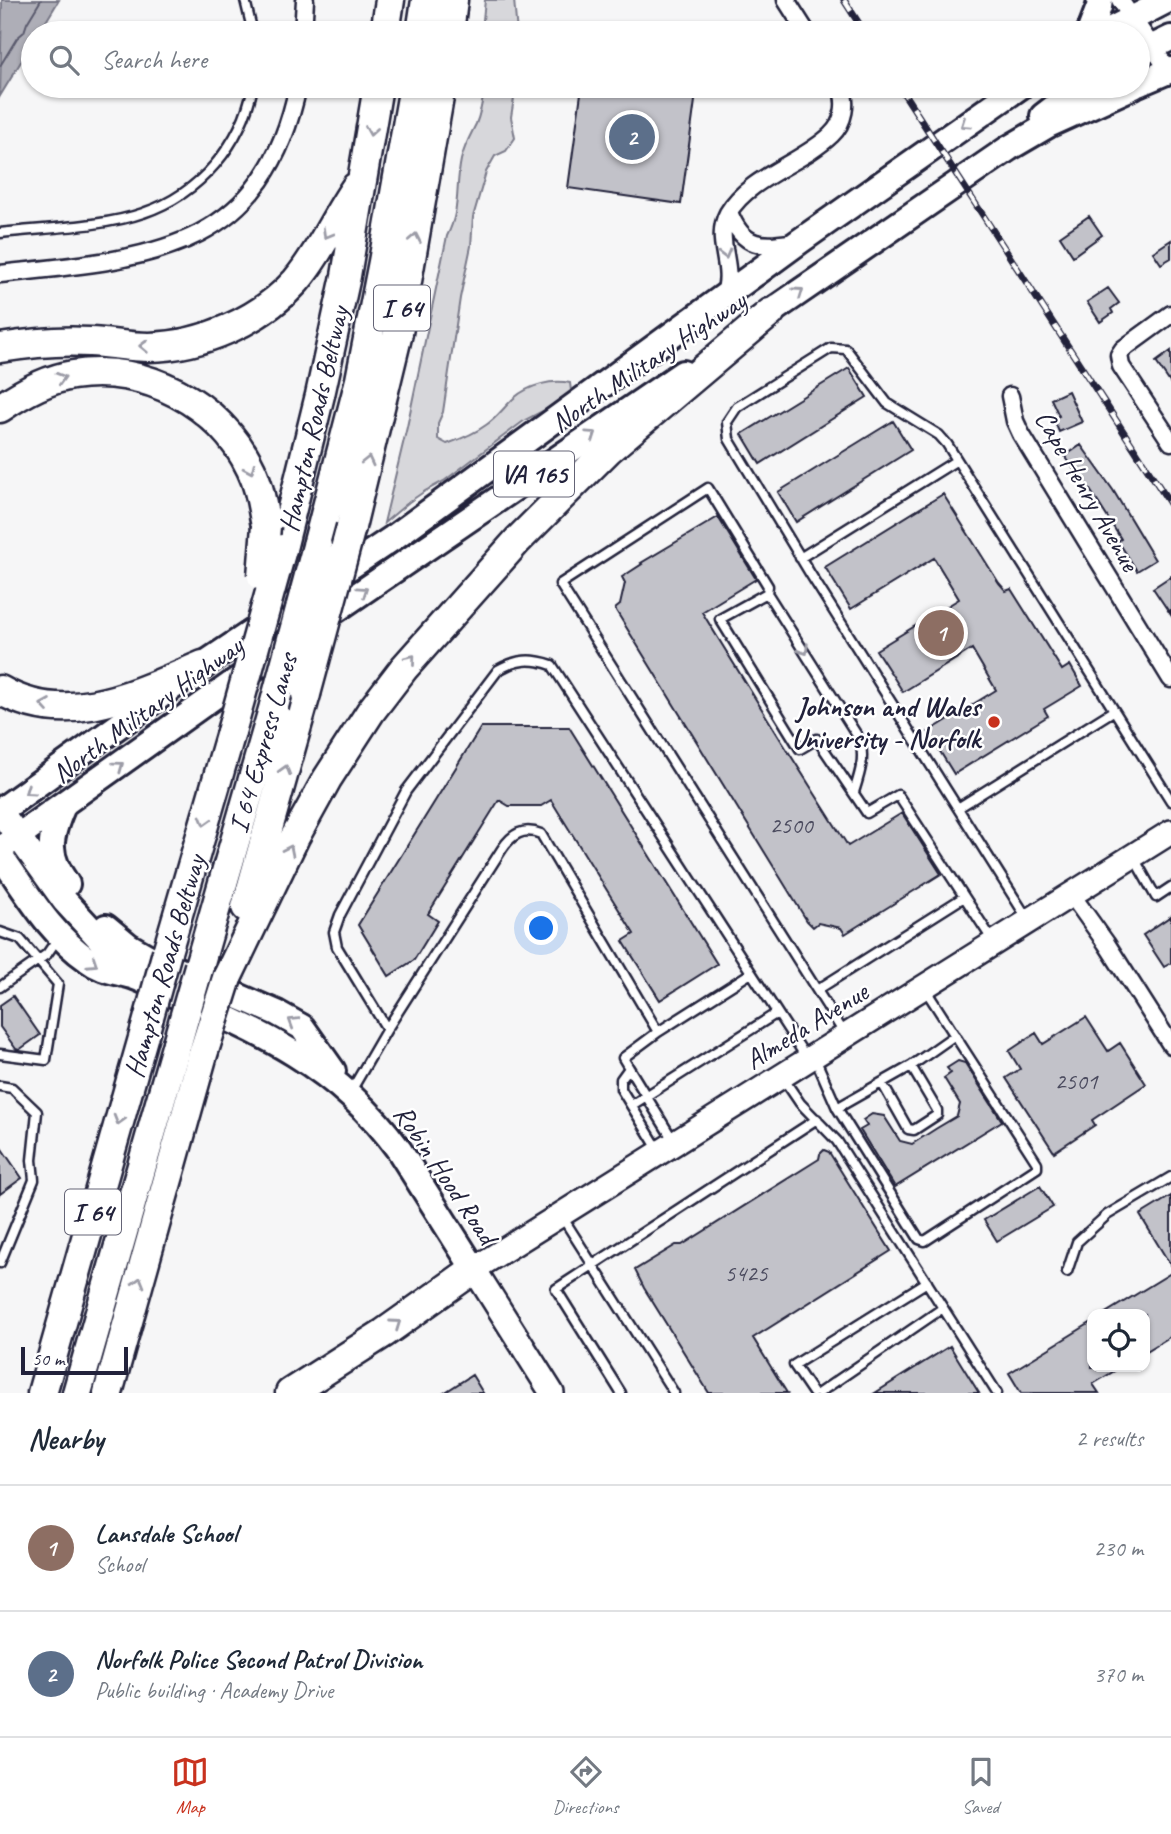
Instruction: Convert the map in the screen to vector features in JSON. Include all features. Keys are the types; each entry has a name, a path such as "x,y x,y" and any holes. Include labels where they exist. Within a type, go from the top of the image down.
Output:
{"highway":[{"path":"387,21 390,0"},
{"path":"423,21 426,0"},
{"path":"450,21 453,0"},
{"name":"Hampton Roads Beltway","path":"41,1393 282,548 335,329 376,98"},
{"name":"I 64 Express Lanes","path":"77,1393 274,706 360,380 412,98"},
{"name":"I 64","path":"108,1393 203,1054 227,978 351,527 398,333 439,98"},
{"path":"0,348 46,342 148,347 173,345 223,331 248,319 295,282 363,176"},
{"path":"227,978 295,837 327,779 371,711 404,668 519,540 608,450 770,313"},
{"path":"0,396 73,375 115,374 142,379 185,397 218,422 243,454 260,491 266,526 265,558 253,651"},
{"path":"0,408 30,389"},
{"path":"0,690 27,702 49,706 90,706 129,696 203,665"},
{"path":"290,1393 384,1333 474,1269"}],"main road":[{"path":"1094,21 1100,0"},
{"path":"1126,9 1168,0"},
{"name":"North Military Highway","path":"1150,79 1170,71"},
{"name":"North Military Highway","path":"0,811 203,665 393,538 800,241 1004,98"},
{"name":"VA 165","path":"1009,148 1066,98"},
{"name":"North Military Highway","path":"9,843 327,616 1009,148 1050,124 1107,98"},
{"path":"63,806 52,833 53,858 63,878 89,910 111,932 148,957 277,1013 302,1027 350,1094"},
{"name":"Robin Hood Road","path":"0,811 9,843 134,976"},
{"name":"Robin Hood Road","path":"0,855 59,936 102,970 134,976 268,1037 301,1056 350,1094 380,1125 399,1150 474,1269"},
{"path":"0,888 36,907"}],"street":[{"path":"304,21 305,0"},
{"path":"786,0 799,21"},
{"path":"1154,46 1170,71"},
{"path":"0,274 133,258 160,251 201,233 225,217 257,185 284,137 295,98"},
{"path":"724,296 729,275 721,240 722,228 729,212 738,199 750,189 831,135 843,114 843,98"},
{"path":"729,212 735,229 754,244 800,241"},
{"path":"1171,314 1123,349 1119,355 1121,366 1171,442"},
{"name":"Cape Henry Avenue","path":"1010,396 1021,435 1171,679"},
{"name":"Almeda Avenue","path":"474,1269 1171,832"},
{"path":"1072,894 1171,1045"},
{"name":"Robin Hood Road","path":"474,1269 552,1393"}],"lane":[{"path":"245,0 250,21"},
{"path":"0,233 128,217 169,201 198,182 228,148 245,116 250,98"},
{"path":"1028,921 800,558 729,439 727,422 737,407 831,348 846,349 887,403 939,435 957,460 1171,801"},
{"path":"800,558 957,460"},
{"path":"846,1035 560,584 708,488 768,586 767,593 860,740 864,754 861,772 853,792"},
{"path":"767,593 720,619 800,749 817,739 867,813 898,795 994,943"},
{"path":"387,1029 337,947 334,932 340,915 406,791 498,670 513,661 535,659 552,665 777,1013 810,1058 837,1108 919,1240 925,1241 1037,1168 1037,1163 923,987"},
{"path":"958,808 1113,711"},
{"path":"350,1094 387,1029 509,838 520,831 541,834 658,1032"},
{"path":"1133,856 1156,897 1171,887"},
{"path":"817,990 964,897"},
{"path":"0,932 20,939 58,984 46,1060 0,1054"},
{"path":"0,987 51,951 59,936"},
{"path":"667,1147 645,1094 623,1058 658,1032 751,973"},
{"path":"632,1105 645,1094 777,1013"},
{"path":"837,1108 911,1066 955,1035"},
{"path":"882,1083 908,1129 914,1130 937,1115 937,1110 911,1066"},
{"path":"629,1068 621,1079 621,1089 667,1147"},
{"path":"782,1076 800,1103 837,1141 997,1393"},
{"path":"0,1086 12,1088 37,1112 32,1160 34,1180 0,1263"},
{"path":"621,1393 556,1289 817,1119"},
{"path":"1067,1272 1077,1242 1107,1215 1171,1177"},
{"path":"561,1213 674,1393"},
{"path":"813,1393 794,1365 927,1282"},
{"path":"819,1393 943,1308"}],"shaded area":[{"path":"485,0 514,0 516,21 483,20"},
{"path":"483,98 514,98 511,117 515,138 506,151 495,156 486,172 473,217 471,246 460,298 443,412 438,423 438,439 447,444 477,431 494,419 520,393 534,386 563,382 570,383 571,391 564,400 525,420 444,481 409,502 384,523 447,236 454,217 461,160"}],"water":[{"path":"2,0 59,0 46,21 21,21 21,62 0,96"}],"building":[{"path":"580,98 695,98 681,204 568,188"},
{"path":"1089,216 1102,235 1073,256 1060,236"},
{"path":"1171,240 1171,258 1161,264 1153,252"},
{"path":"1108,288 1119,303 1111,309 1113,313 1100,322 1087,302"},
{"path":"1171,351 1171,384 1156,362"},
{"path":"849,368 867,397 760,464 742,434"},
{"path":"1068,391 1082,422 1059,432 1053,418 1059,416 1051,399"},
{"path":"893,421 911,450 796,522 778,492"},
{"path":"1081,445 1113,490 1155,560 1137,571 1118,541 1121,539 1065,456"},
{"path":"943,494 999,583 1006,591 1011,589 1062,670 1070,665 1082,686 1044,709 1048,716 954,774 928,732 996,690 972,649 903,692 876,650 959,599 934,558 851,609 825,567"},
{"path":"718,517 756,579 702,612 779,737 848,846 902,813 941,874 845,934 841,928 818,923 813,927 807,921 615,609 620,605 625,583 622,577"},
{"path":"1171,576 1171,615 1153,588"},
{"path":"481,727 569,727 717,964 660,1000 623,941 634,934 551,800 541,806 509,806 499,800 428,914 438,921 414,960 389,976 358,925"},
{"path":"1171,916 1171,963 1164,967 1143,935"},
{"path":"13,996 40,1035 19,1050 0,1027 0,1005"},
{"path":"1086,1017 1108,1051 1120,1043 1146,1084 1092,1120 1095,1125 1054,1152 1006,1078 1020,1069 1009,1051 1036,1033 1043,1044"},
{"path":"958,1061 965,1063 1002,1121 895,1187 860,1130 867,1126 863,1120 872,1114 884,1116 900,1141 912,1144 957,1116 960,1104 944,1078 951,1073 947,1068"},
{"path":"0,1146 22,1178 0,1194"},
{"path":"824,1150 829,1152 891,1251 753,1338 787,1393 709,1393 635,1270 676,1245 682,1245 819,1159"},
{"path":"1040,1186 1053,1207 997,1241 984,1220"},
{"path":"1171,1196 1171,1266 1140,1215"},
{"path":"1171,1273 1171,1336 1150,1349 1150,1309 1112,1309"},
{"path":"1087,1325 1087,1372 1113,1372 1093,1384 1099,1393 1021,1393 1009,1373"},
{"path":"950,1346 979,1393 875,1393"},
{"path":"472,1375 483,1393 444,1393"}],"railway":[{"path":"844,0 857,21"},
{"path":"907,98 1171,505"}],"place":[{"name":"Norfolk Police Second Patrol Division","path":"632,137"},
{"name":"Lansdale School","path":"941,633"},
{"name":"Johnson and Wales University - Norfolk","path":"994,722"}]}
